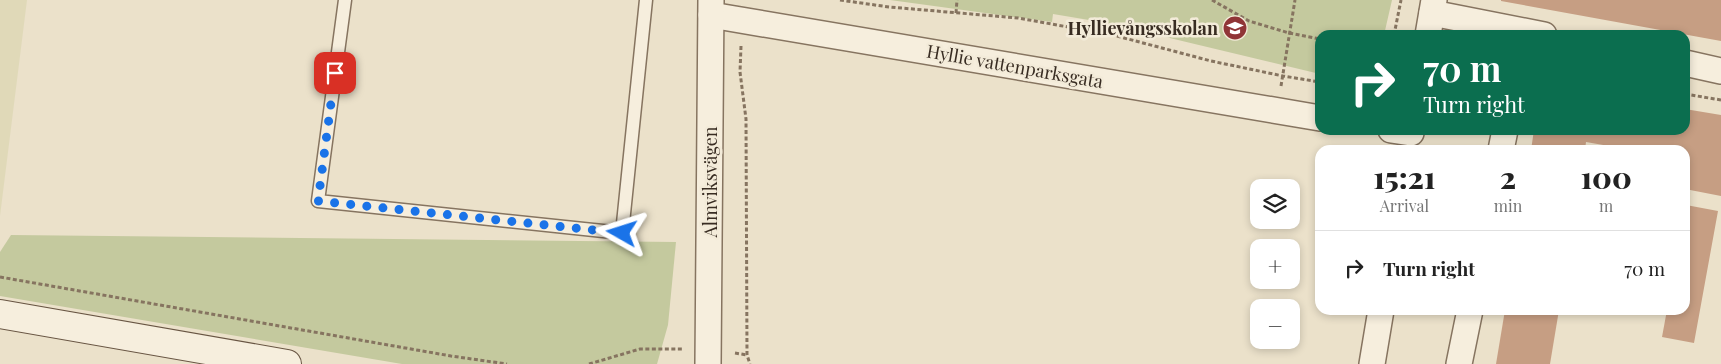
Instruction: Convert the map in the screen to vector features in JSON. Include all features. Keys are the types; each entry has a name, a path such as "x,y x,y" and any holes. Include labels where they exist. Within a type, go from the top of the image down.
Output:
{"main road":[{"path":"0,314 288,364"},
{"path":"0,320 80,329"}],"street":[{"name":"Hyllie vattenparksgata","path":"711,7 741,20 1315,117"},
{"name":"Almviksvägen","path":"708,357 711,7"},
{"path":"1431,16 1509,30"},
{"path":"1690,64 1721,71"},
{"path":"1372,364 1380,315"},
{"path":"1459,364 1469,315"}],"lane":[{"path":"345,0 318,201 622,233 646,0"}],"path":[{"path":"840,0 889,7 1018,18 1113,35 1211,61 1315,81"},
{"path":"956,13 957,0"},
{"path":"1212,0 1249,21 1289,33 1315,38"},
{"path":"1276,111 1295,0"},
{"path":"1395,30 1400,0"},
{"path":"741,20 740,72 746,119 747,355 750,364"},
{"path":"1690,95 1721,100"},
{"path":"0,277 451,356 507,364"},
{"path":"589,364 640,349 658,348 708,357 747,355"}],"shaded area":[{"path":"0,0 27,0 0,216"}],"green space":[{"name":"Hyllievångsskolan","path":"890,0 1392,0 1385,30 1315,30 1315,73 1107,23 1053,14 1052,22"},
{"path":"11,235 676,242 668,325 657,364 402,364 0,296 0,252"}],"building":[{"path":"1721,0 1721,41 1690,35 1690,30 1660,30 1501,1"},
{"path":"1690,110 1721,115 1721,196 1690,190 1690,145 1603,145 1586,142 1586,145 1532,145 1533,135 1690,135"},
{"path":"1690,206 1718,211 1694,343 1662,337 1666,315 1690,315"},
{"path":"1504,315 1558,315 1550,364 1496,364"}],"place":[{"name":"Hyllievångsskolan","path":"1235,28"}],"route":[{"path":"335,73 318,201 622,233"}]}
